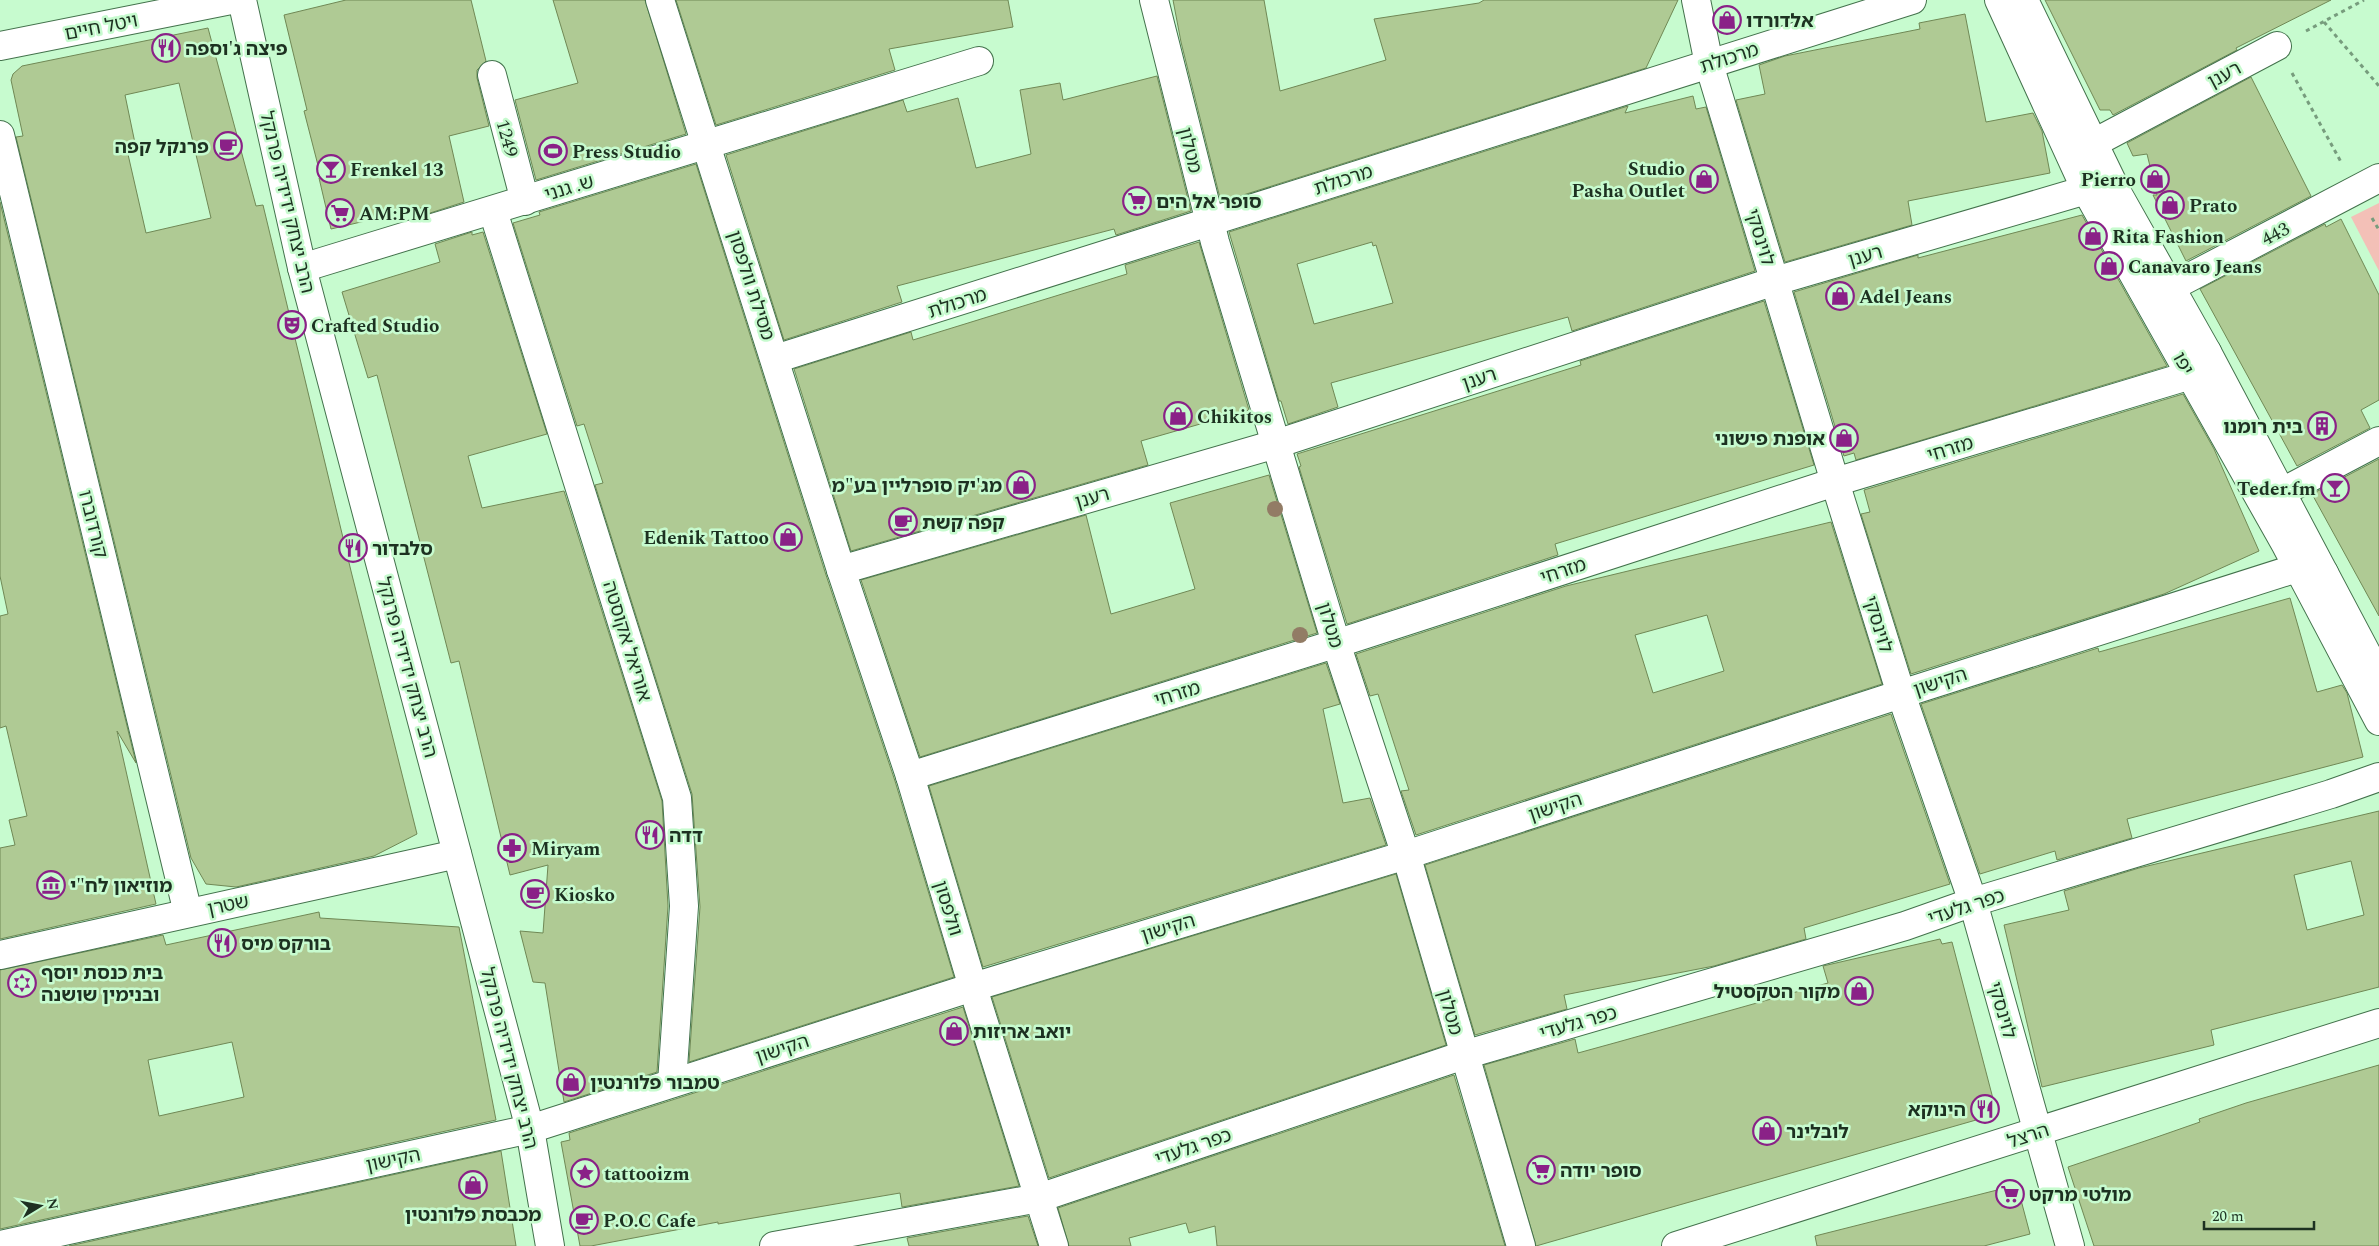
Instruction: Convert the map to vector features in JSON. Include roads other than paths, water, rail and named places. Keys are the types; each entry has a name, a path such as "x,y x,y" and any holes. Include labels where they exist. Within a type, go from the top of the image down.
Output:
{"street":[{"name":"ויטל חיים","path":"0,46 231,0"},
{"name":"הרב יצחק ידידיה פרנקל","path":"242,0 302,268 530,1129 550,1246"},
{"name":"מסילת וולפסון","path":"660,0 841,570"},
{"name":"מטלון","path":"1154,0 1209,221 1336,643 1406,855 1521,1246"},
{"name":"לוינסקי","path":"1696,0 1709,64 1835,482 1901,694 1973,902 2070,1246"},
{"name":"מרכולת","path":"775,359 1912,0"},
{"name":"יפו","path":"1999,0 2086,190 2191,376 2324,573 2379,677"},
{"name":"יפו","path":"2024,0 2092,144 2207,352 2272,498 2297,568 2379,721"},
{"name":"רענן","path":"2092,144 2277,46"},
{"name":"ש. גנני","path":"302,268 494,211 979,61"},
{"name":"1249","path":"492,76 525,201"},
{"name":"קורדוברו","path":"0,135 188,913"},
{"name":"443","path":"2171,287 2368,184"},
{"name":"רענן","path":"841,570 1276,444 1775,281 2086,190 2117,192"},
{"name":"אוריאל אקוסטה","path":"494,211 677,798 684,906 672,1083"},
{"path":"2191,376 2207,352"},
{"name":"מזרחי","path":"910,776 1336,643 1835,482 2191,376"},
{"path":"2272,498 2379,441"},
{"name":"הקישון","path":"0,1245 530,1129 973,987 1406,855 2297,568 2324,573"},
{"name":"וולפסון","path":"841,570 910,776 973,987 1054,1246"},
{"name":"כפר גלעדי","path":"774,1246 1039,1198 1464,1055 1904,926 1973,902 2331,794 2379,777"},
{"name":"שטרן","path":"0,955 457,854"},
{"name":"הרצל","path":"1676,1246 2379,1023"}],"place":[{"name":"אלדורדו","path":"1727,20"},
{"name":"פיצה ג'וספה","path":"166,48"},
{"name":"פרנקל קפה","path":"228,146"},
{"name":"Press Studio","path":"553,151"},
{"name":"Frenkel 13","path":"331,169"},
{"name":"Studio Pasha Outlet","path":"1704,179"},
{"name":"Pierro","path":"2155,179"},
{"name":"סופר אל הים","path":"1137,201"},
{"name":"Prato","path":"2170,205"},
{"name":"AM:PM","path":"340,213"},
{"name":"Rita Fashion","path":"2093,236"},
{"name":"Canavaro Jeans","path":"2109,266"},
{"name":"Adel Jeans","path":"1840,296"},
{"name":"Crafted Studio","path":"292,325"},
{"name":"Chikitos","path":"1178,416"},
{"name":"בית רומנו","path":"2322,426"},
{"name":"אופנת פישוני","path":"1844,438"},
{"name":"מג'יק סופרליין בע\"מ","path":"1021,485"},
{"name":"Teder.fm","path":"2335,488"},
{"name":"קפה קשת","path":"903,522"},
{"name":"Edenik Tattoo","path":"788,537"},
{"name":"סלבדור","path":"353,548"},
{"name":"דדה","path":"650,835"},
{"name":"Miryam","path":"512,848"},
{"name":"מוזיאון לח\"י","path":"51,885"},
{"name":"Kiosko","path":"535,894"},
{"name":"בורקס מיס","path":"222,943"},
{"name":"בית כנסת יוסף ובנימין שושנה","path":"22,983"},
{"name":"מקור הטקסטיל","path":"1859,991"},
{"name":"יואב אריזות","path":"954,1031"},
{"name":"טמבור פלורנטין","path":"571,1082"},
{"name":"הינוקא","path":"1985,1109"},
{"name":"לובלינר","path":"1767,1131"},
{"name":"סופר יודה","path":"1541,1170"},
{"name":"tattooizm","path":"585,1173"},
{"name":"מכבסת פלורנטין","path":"473,1185"},
{"name":"מולטי מרקט","path":"2010,1194"},
{"name":"P.O.C Cafe","path":"584,1220"}]}
